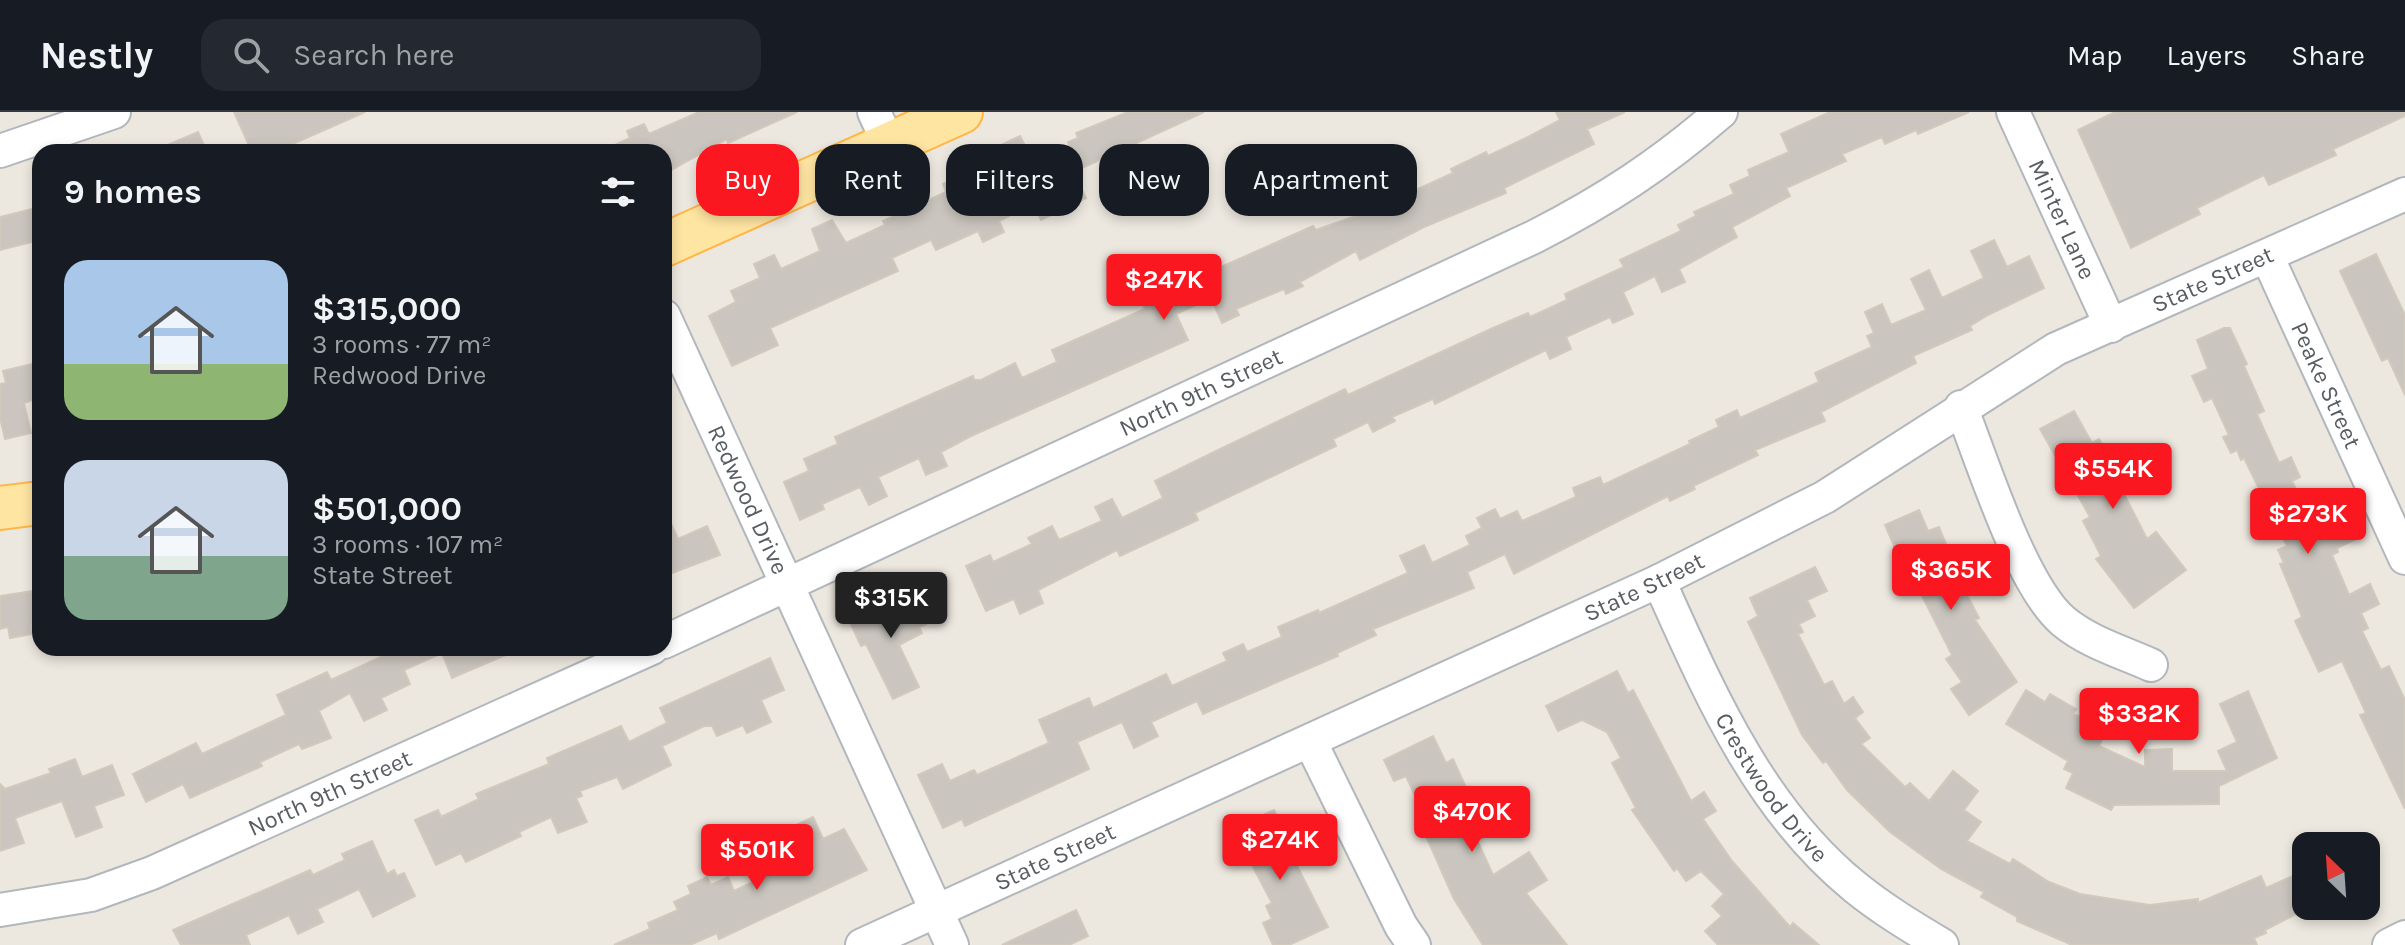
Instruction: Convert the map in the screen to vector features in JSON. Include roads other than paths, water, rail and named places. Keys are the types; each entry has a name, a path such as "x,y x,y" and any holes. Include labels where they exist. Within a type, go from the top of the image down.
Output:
{"main road":[{"path":"672,241 881,128 961,112"},
{"path":"0,508 32,504"}],"street":[{"path":"0,151 114,112"},
{"name":"North 9th Street","path":"672,638 1534,237 1607,199 1684,144 1721,112"},
{"name":"Minter Lane","path":"2013,112 2111,326"},
{"name":"State Street","path":"862,945 1311,743 1659,581 1825,497 1961,407 2056,349 2405,194"},
{"name":"Peake Street","path":"2267,256 2405,558"},
{"name":"Redwood Drive","path":"672,333 952,945"},
{"path":"1961,407 2032,584 2062,620 2084,635 2151,665"},
{"name":"Crestwood Drive","path":"1659,581 1716,708 1774,801 1811,846 1855,887 1942,945"},
{"name":"North 9th Street","path":"0,910 91,895 152,873 634,656"},
{"path":"1311,743 1414,945"},
{"path":"2389,945 2405,937"}]}
